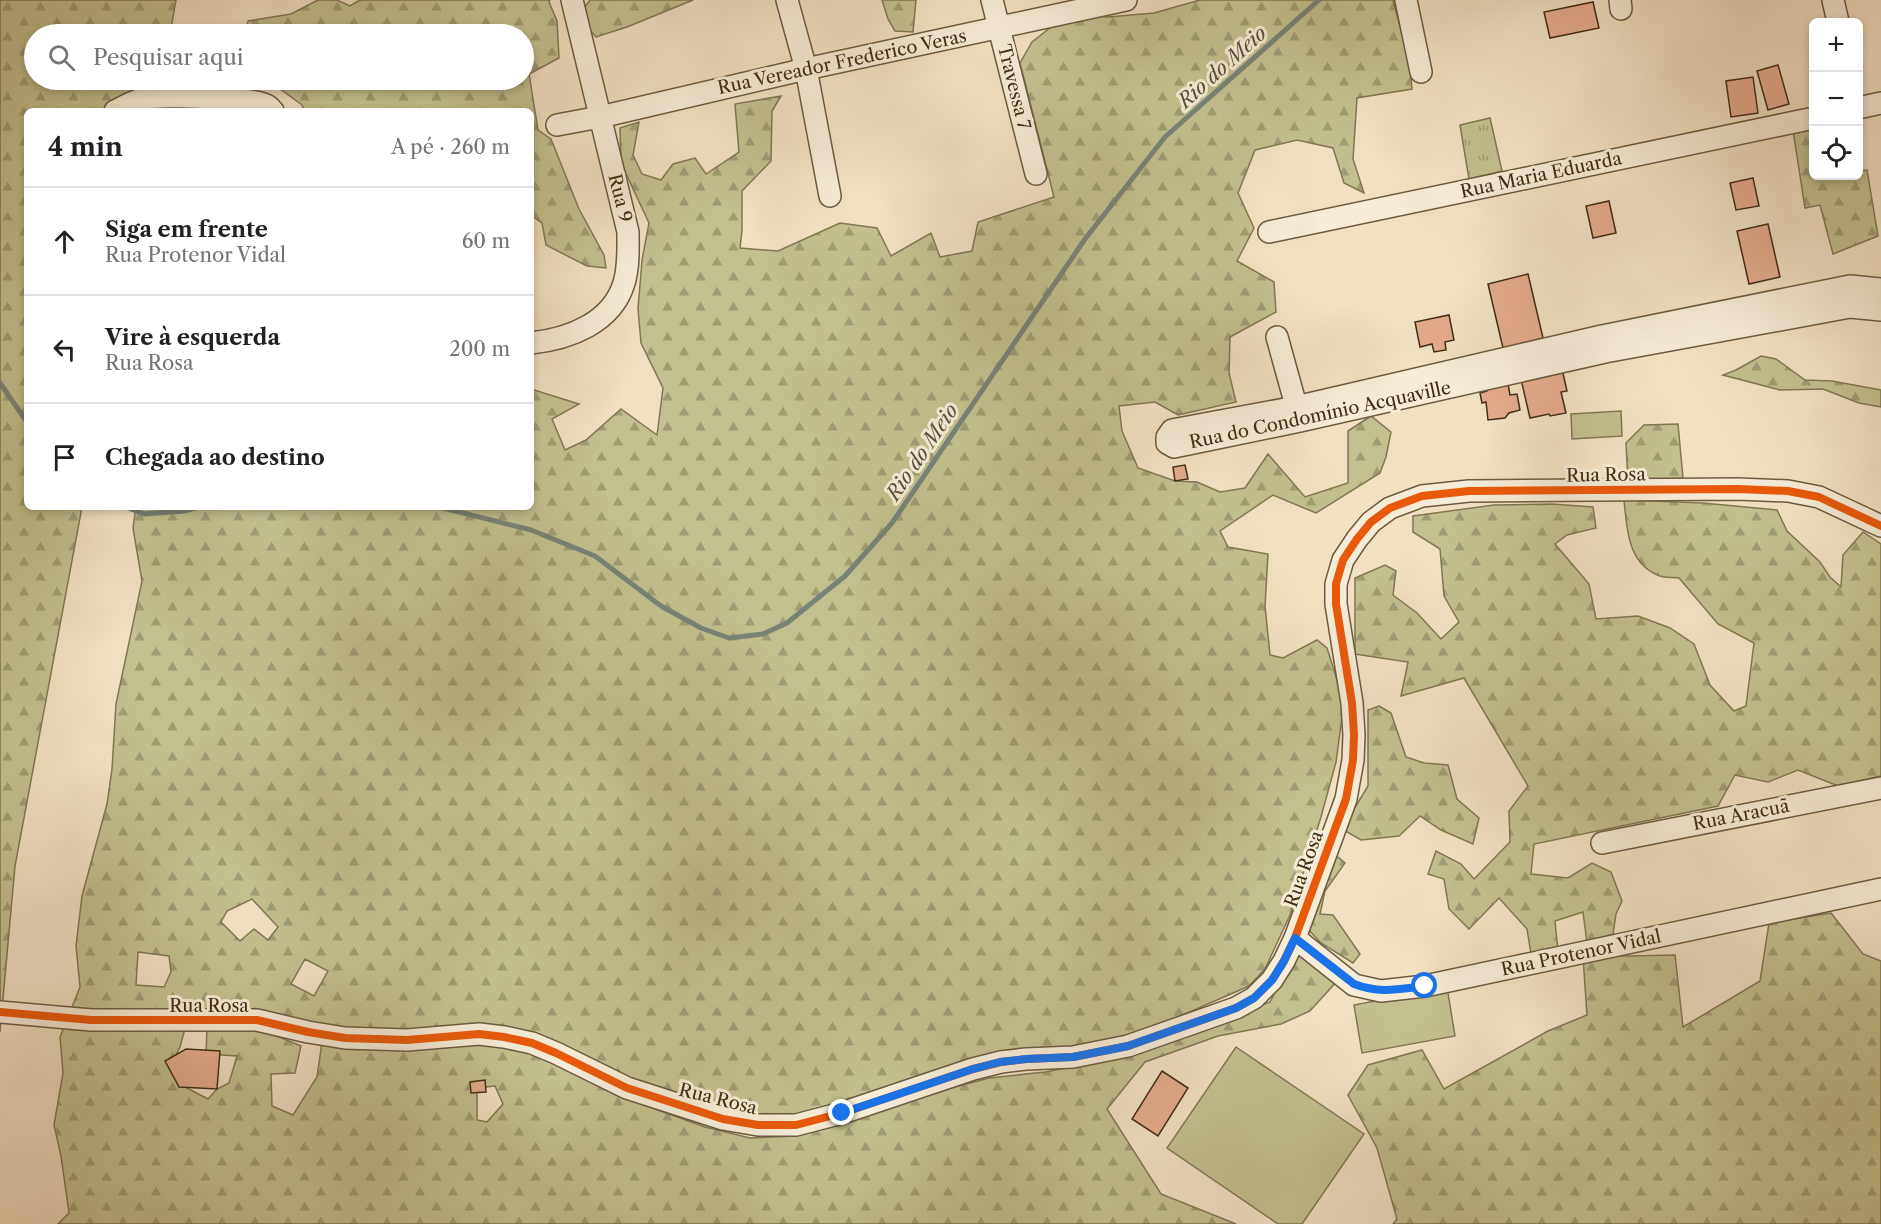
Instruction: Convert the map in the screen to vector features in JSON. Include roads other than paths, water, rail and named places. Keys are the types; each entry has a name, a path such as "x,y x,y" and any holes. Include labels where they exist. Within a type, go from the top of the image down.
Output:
{"street":[{"name":"Rua 9","path":"534,343 551,341 576,333 593,323 613,305 624,283 628,253 628,232 572,0"},
{"path":"787,0 806,69 830,196"},
{"name":"Travessa 7","path":"992,0 1036,174"},
{"name":"Rua Vereador Frederico Veras","path":"557,125 1126,0"},
{"path":"1406,0 1421,72"},
{"path":"1833,0 1837,18"},
{"path":"122,108 141,99 195,98 236,99 265,104 270,108"},
{"path":"1863,107 1881,103"},
{"name":"Rua Maria Eduarda","path":"1269,232 1809,119"},
{"name":"Rua do Condomínio Acquaville","path":"1759,315 1850,286 1881,289"},
{"name":"Rua do Condomínio Acquaville","path":"1298,414 1173,430 1167,437 1167,443 1174,447 1298,414 1477,372 1604,344 1759,315 1850,308 1881,310"},
{"path":"1277,337 1298,414"},
{"name":"Rua Rosa","path":"0,1012 91,1020 257,1020 345,1038 407,1040 479,1034 504,1037 532,1043 627,1088 723,1119 758,1125 796,1125 842,1113 1000,1062 1073,1057 1128,1046 1236,1008 1254,998 1272,980 1284,961 1295,938 1346,799 1353,760 1352,703 1336,604 1336,584 1343,560 1357,539 1371,522 1390,508 1422,496 1469,491 1738,489 1788,491 1819,497 1881,526"},
{"name":"Rua Aracuã","path":"1602,843 1881,788"},
{"name":"Rua Protenor Vidal","path":"1295,938 1354,984 1381,992 1425,986 1881,889"}],"waterway":[{"name":"Rio do Meio","path":"451,510 531,530 595,556 661,606 701,628 729,638 763,634 787,623 845,576 892,523 1085,239 1165,137 1319,0"},
{"name":"Rio do Meio","path":"0,383 24,418"},
{"name":"Rio do Meio","path":"134,510 144,514 188,510"}]}
